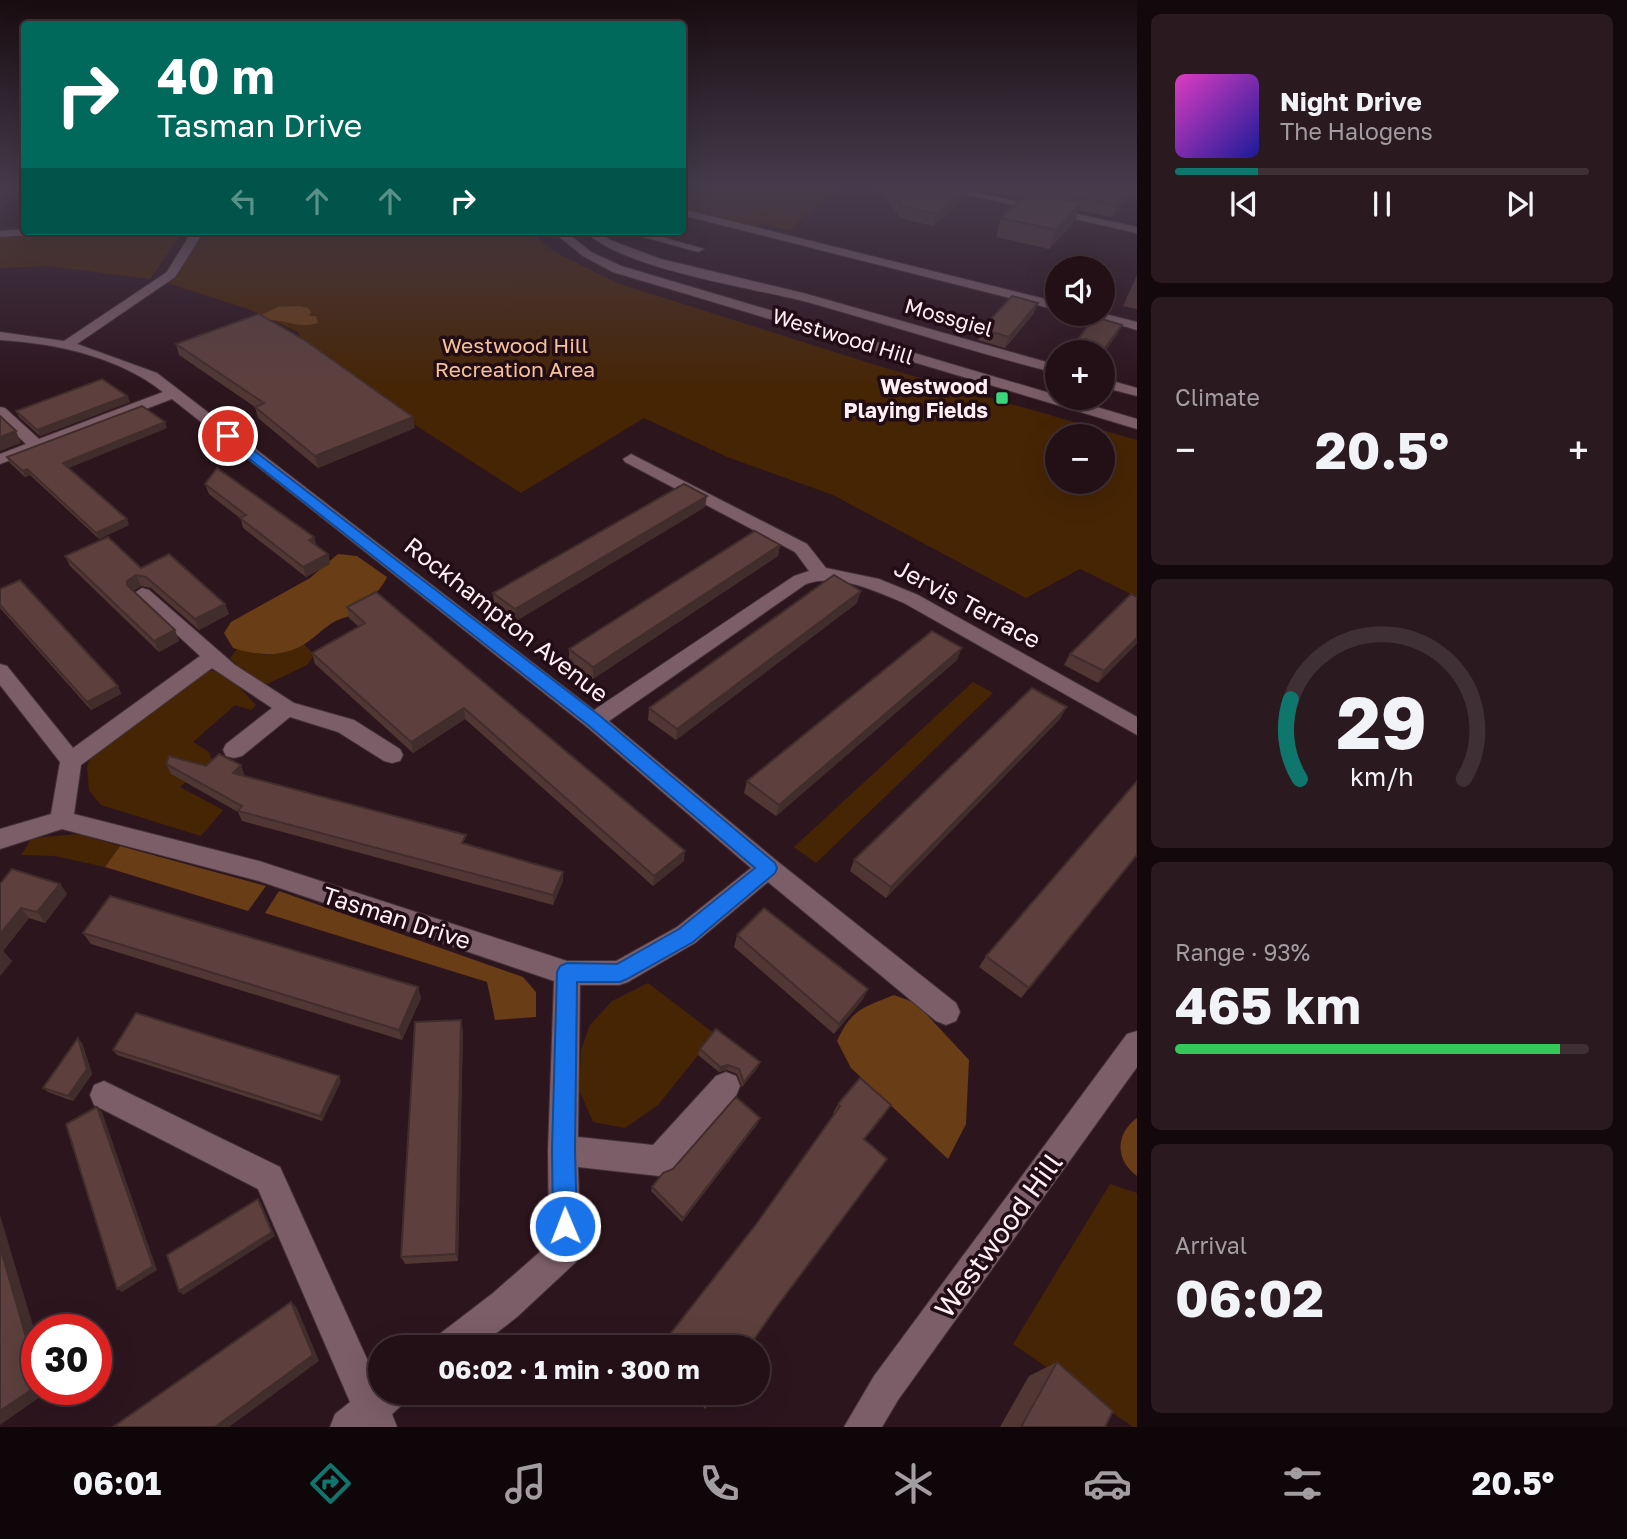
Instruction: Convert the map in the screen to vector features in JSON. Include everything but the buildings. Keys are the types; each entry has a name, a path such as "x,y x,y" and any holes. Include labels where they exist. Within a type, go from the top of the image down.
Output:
{"street":[{"path":"68,344 171,274 184,254"},
{"name":"Westwood Hill","path":"586,254 617,269 1137,424"},
{"name":"Mossgiel","path":"635,254 654,261 800,297 1045,366"},
{"path":"848,254 1045,303"},
{"path":"1115,321 1137,326"},
{"name":"Rockhampton Avenue","path":"0,335 68,344 103,354 152,376 594,721 768,868 946,1012"},
{"path":"1115,386 1137,392"},
{"path":"0,459 173,393"},
{"path":"0,411 37,445"},
{"path":"594,721 800,580 820,573 801,548 631,459"},
{"name":"Jervis Terrace","path":"820,573 873,583 912,599 1137,727"},
{"path":"142,594 228,670 287,708 346,726 392,755"},
{"path":"0,839 62,820 71,761 213,657"},
{"path":"0,671 71,761"},
{"path":"234,750 287,708"},
{"name":"Tasman Drive","path":"62,820 259,871 567,972 620,973 686,936 768,868"},
{"path":"466,1335 505,1305 565,1251 563,1150 567,972"},
{"name":"Westwood Hill","path":"862,1427 886,1388 1137,1044"},
{"path":"563,1150 659,1161 726,1086"},
{"path":"104,1095 269,1178 372,1414"}],"green space":[{"path":"0,254 167,254 150,279 49,266 0,268"},
{"name":"Westwood Hill Recreation Area","path":"181,254 557,254 620,284 882,367 1081,424 1045,424 1045,494 1115,494 1115,434 1137,440 1137,597 1080,569 1026,598 833,495 727,457 644,418 521,493 398,414 301,339 298,332 248,309 161,281"},
{"path":"304,644 314,655 307,665 265,685 251,680 230,658 237,649 271,654"},
{"path":"200,671 224,671 256,705 251,710 235,705 193,742 209,752 212,760 180,787 223,810 201,836 101,805 89,790 87,766 96,745"},
{"path":"973,682 993,693 816,863 794,847"},
{"path":"78,834 120,846 105,867 55,856 21,855 32,838"},
{"path":"648,983 715,1034 658,1105 625,1128 593,1122 579,1090 581,1050 590,1025 612,1001"},
{"path":"1110,1184 1137,1193 1137,1427 1133,1427 1013,1344"}],"shaded area":[{"path":"278,307 308,308 311,312 309,316 316,316 318,323 304,325 266,320 261,315"},
{"path":"338,554 357,556 387,577 356,615 337,620 304,645 284,652 264,654 233,648 224,633 231,622 310,578"},
{"path":"120,846 266,886 248,911 105,867"},
{"path":"279,891 523,977 536,992 536,1017 495,1020 487,982 265,913"},
{"path":"894,995 916,1003 969,1060 966,1124 948,1159 851,1068 837,1041 842,1030 859,1011"},
{"path":"1137,1118 1137,1176 1125,1162 1120,1147 1125,1132"}],"place":[{"name":"Westwood Playing Fields","path":"1002,398"}],"route":[{"path":"228,436 594,721 768,868 686,936 620,973 567,972 563,1150 565,1226"}]}
